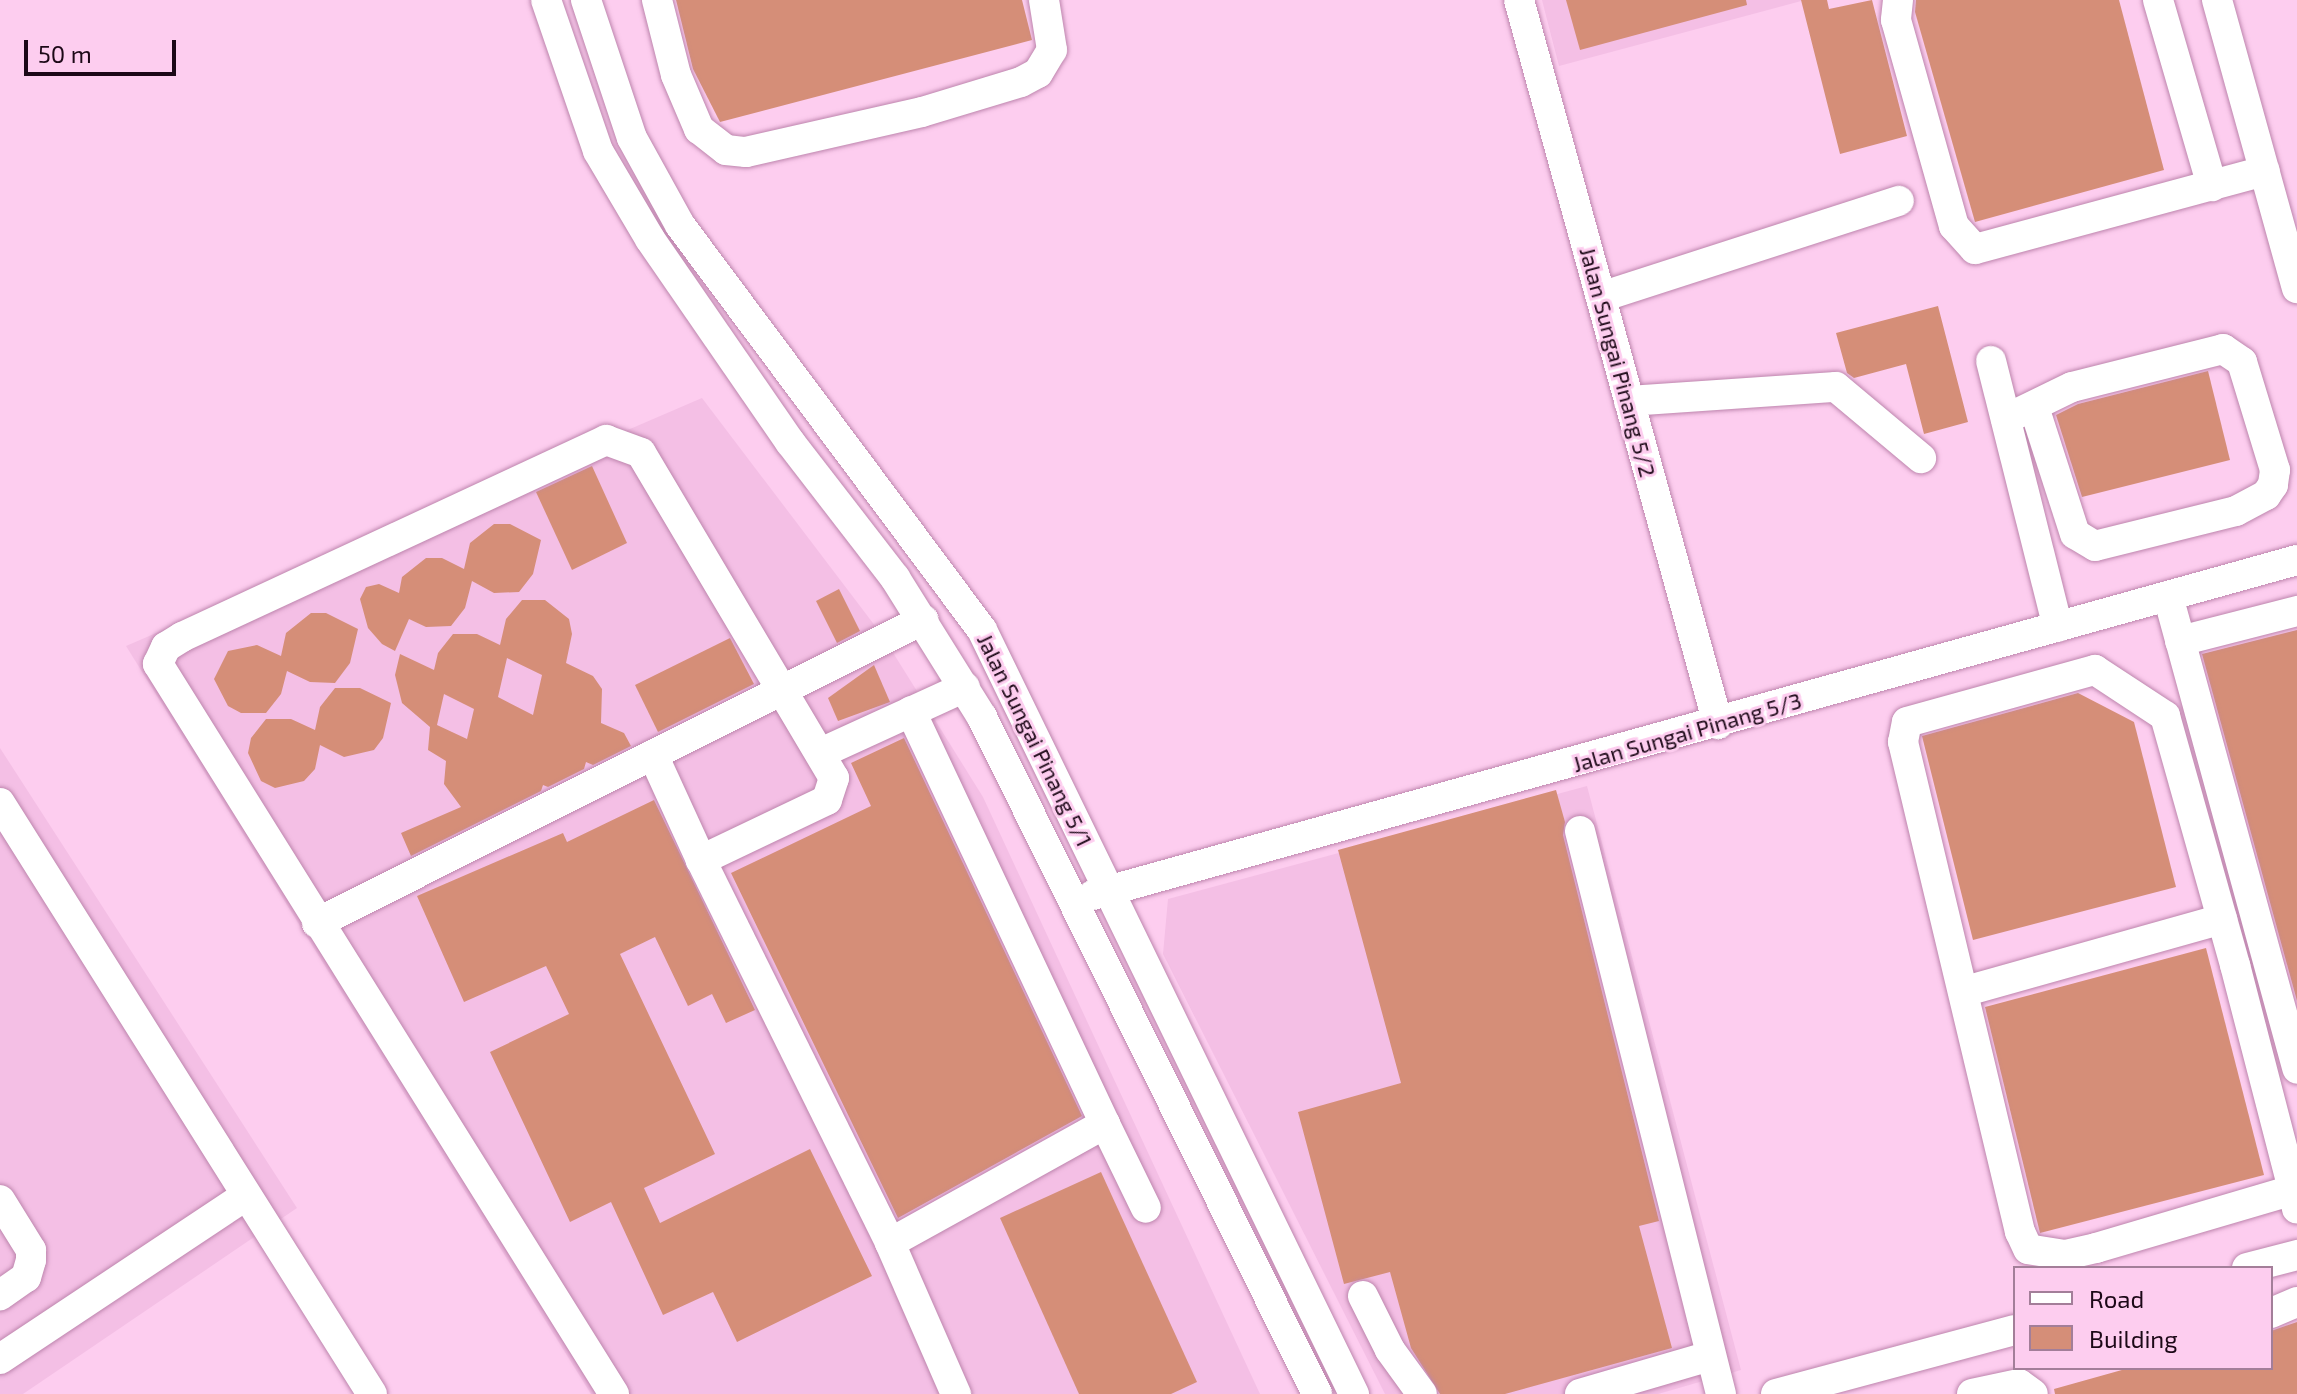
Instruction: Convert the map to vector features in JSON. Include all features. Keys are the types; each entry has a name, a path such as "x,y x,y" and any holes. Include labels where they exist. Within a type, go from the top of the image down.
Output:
{"street":[{"name":"Jalan Sungai Pinang 5/1","path":"546,0 598,151 650,239 790,442 923,620 965,687 1075,900 1317,1394"},
{"name":"Jalan Sungai Pinang 5/1","path":"586,0 613,89 649,173 689,237 982,630 1354,1394"},
{"path":"657,0 676,75 699,129 726,150 746,152 922,112 1021,82 1038,73 1052,50 1044,0"},
{"name":"Jalan Sungai Pinang 5/2","path":"1519,0 1718,724"},
{"path":"1898,0 1896,20 1954,226 1975,249 2265,171"},
{"path":"2158,0 2212,186"},
{"path":"2217,0 2297,288"},
{"path":"1601,297 1899,201"},
{"path":"2006,419 2072,387 2223,349 2242,362 2275,470 2266,495 2236,511 2095,546 2075,534 2063,505 2034,407"},
{"path":"1991,361 2058,627"},
{"path":"1629,401 1836,387 1921,458"},
{"path":"614,1394 159,672 159,657 182,637 606,440 641,453 823,752 834,778 827,800 701,860"},
{"path":"2030,515 2063,505"},
{"name":"Jalan Sungai Pinang 5/3","path":"1075,900 1718,724 2297,560"},
{"path":"2168,596 2297,1069"},
{"path":"2180,641 2297,611"},
{"path":"317,923 786,692 923,620"},
{"path":"2095,670 2165,716 2222,919 2296,1196 2065,1255 2028,1249 2006,1176 1966,991 1902,730 1917,716 2095,670"},
{"path":"823,752 965,687"},
{"path":"911,711 1146,1208"},
{"path":"653,755 701,860 890,1243 956,1394"},
{"path":"0,803 372,1394"},
{"path":"1580,831 1721,1394"},
{"path":"1966,991 2222,919"},
{"path":"890,1243 1105,1124"},
{"path":"0,1359 245,1196"},
{"path":"0,1200 31,1250 31,1260 26,1277 0,1295"},
{"path":"2255,1266 2297,1255"},
{"path":"1363,1296 1390,1350 1422,1394"},
{"path":"2273,1312 2297,1302"},
{"path":"1776,1394 2013,1331"},
{"path":"1580,1394 1710,1356"},
{"path":"1972,1394 2019,1384 2033,1394"}],"shaded area":[{"path":"1542,0 1805,0 1559,66"},
{"path":"702,398 882,635 983,797 1260,1394 591,1394 126,646"},
{"path":"0,748 297,1208 23,1394 0,1394"},
{"path":"1587,786 1741,1370 1658,1394 1385,1394 1163,954 1168,899"}],"building":[{"path":"676,0 1022,0 1032,40 720,122 693,69"},
{"path":"1566,0 1746,0 1747,5 1580,50"},
{"path":"1801,0 1827,0 1829,9 1872,0 1907,136 1840,154"},
{"path":"1916,0 2119,0 2164,170 1975,222 1915,12"},
{"path":"1938,306 1968,422 1924,434 1906,364 1854,378 1847,373 1836,333"},
{"path":"2208,371 2230,460 2082,497 2056,415 2078,404"},
{"path":"592,466 627,543 572,570 536,492"},
{"path":"494,524 510,524 541,540 533,574 519,592 494,593 472,581 465,608 451,626 426,627 409,619 395,651 382,644 368,628 360,599 366,587 379,584 399,593 402,577 426,558 442,558 464,569 470,543"},
{"path":"839,589 860,631 837,643 816,601"},
{"path":"522,600 545,600 569,619 572,634 566,663 593,676 602,689 601,723 624,733 631,746 593,765 586,762 584,769 548,787 543,785 541,791 411,856 401,833 461,807 444,784 446,761 428,750 430,727 402,703 395,675 400,654 434,670 438,653 453,634 477,634 500,645 506,619","holes":["507,658 542,675 533,715 498,697","444,694 474,709 467,739 437,725"]},
{"path":"311,613 326,613 358,629 350,663 335,683 310,682 287,671 281,694 266,713 241,713 228,706 214,679 228,651 257,645 281,656 286,633"},
{"path":"2297,630 2297,1001 2202,654"},
{"path":"730,638 754,684 658,732 635,685"},
{"path":"874,665 890,702 838,721 828,698"},
{"path":"335,688 360,688 391,703 383,738 374,750 344,757 320,745 315,769 304,781 275,788 261,781 248,753 251,738 266,719 291,719 315,730 320,707"},
{"path":"2078,693 2134,722 2176,887 1973,940 1922,736"},
{"path":"904,738 1082,1116 898,1218 731,873 871,806 851,763"},
{"path":"1556,790 1565,822 1563,835 1659,1221 1639,1226 1672,1348 1505,1394 1440,1394 1411,1348 1390,1272 1344,1284 1298,1112 1401,1083 1338,850"},
{"path":"654,800 755,1010 726,1023 712,994 688,1006 655,937 620,954 715,1154 644,1188 660,1223 810,1149 872,1276 737,1342 713,1292 663,1315 611,1202 570,1222 490,1052 569,1014 546,966 464,1002 417,896 563,833 567,842"},
{"path":"2206,948 2264,1175 2040,1233 1985,1007"},
{"path":"1101,1172 1197,1382 1171,1394 1079,1394 1000,1218"},
{"path":"2297,1322 2297,1394 2055,1394 2054,1389 2122,1370 2273,1370 2273,1330"}]}
